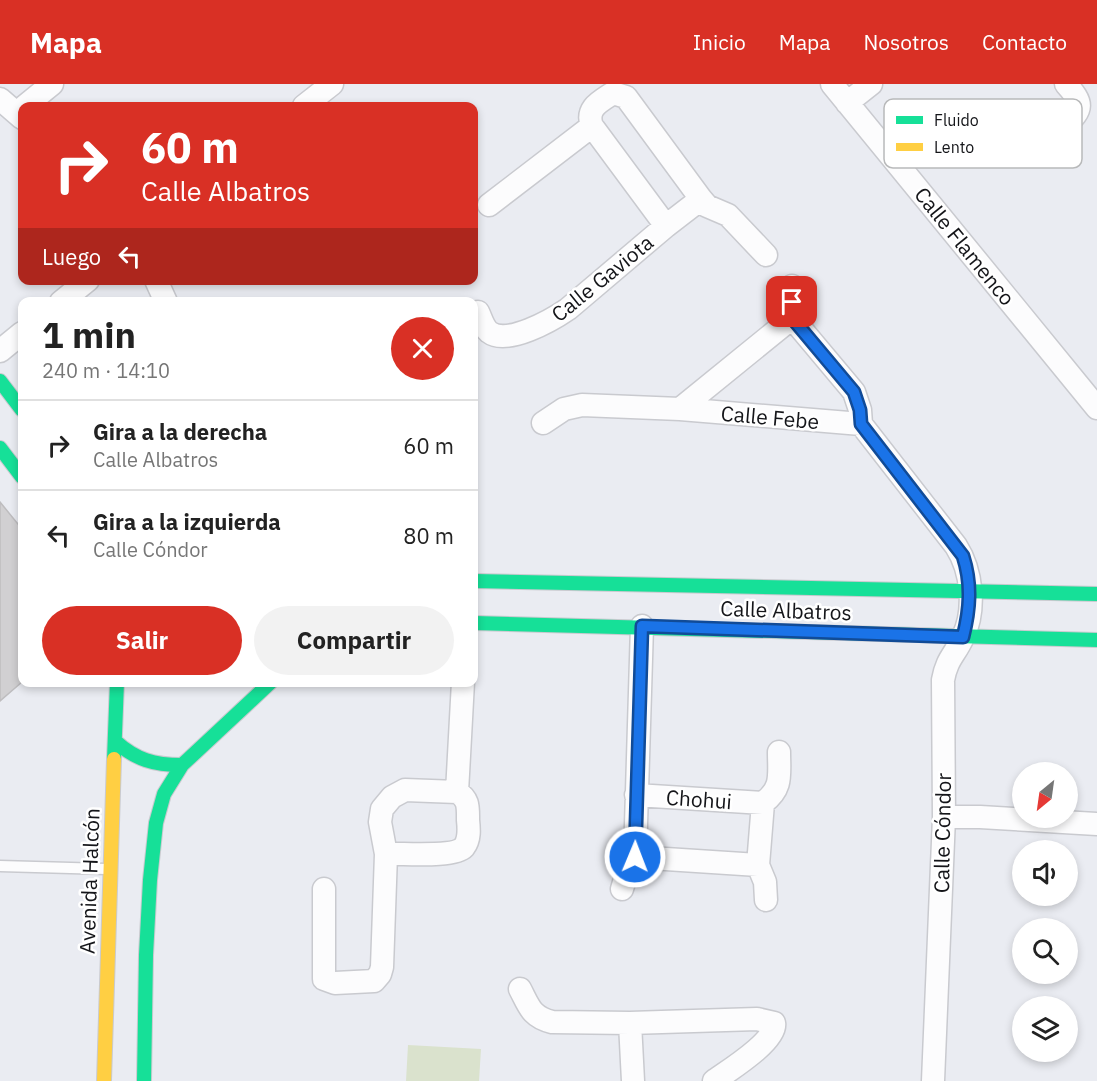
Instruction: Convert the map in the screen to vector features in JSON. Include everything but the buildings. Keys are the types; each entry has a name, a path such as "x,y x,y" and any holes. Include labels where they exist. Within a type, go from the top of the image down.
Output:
{"street":[{"path":"27,102 52,84"},
{"path":"309,102 332,84"},
{"name":"Calle Flamenco","path":"832,84 884,148"},
{"path":"847,103 871,84"},
{"path":"489,205 592,126 590,114 598,103 614,93 634,90 701,199 707,206 728,215 766,255"},
{"name":"Calle Gaviota","path":"592,126 666,226"},
{"name":"Calle Flamenco","path":"900,168 1097,408"},
{"name":"Calle Gaviota","path":"478,312 485,327 494,335 501,336 541,325 568,309 701,199"},
{"path":"68,297 82,285"},
{"path":"792,286 792,318 854,392 860,410 861,424 956,546 966,568 970,591"},
{"name":"Calle Febe","path":"680,409 792,318"},
{"path":"0,351 18,336"},
{"path":"0,381 18,405"},
{"name":"Calle Febe","path":"543,423 564,409 582,405 680,409 861,424"},
{"path":"0,448 18,472"},
{"name":"Calle Albatros","path":"478,581 1097,594"},
{"name":"Calle Cóndor","path":"933,1081 944,817 943,680 949,658 963,637 969,615 970,591"},
{"name":"Calle Albatros","path":"478,623 1097,640"},
{"path":"622,890 627,872 635,857 642,626"},
{"name":"Avenida Halcón","path":"104,1081 109,869 117,687"},
{"path":"144,1081 150,880 156,824 164,794 182,765 266,687"},
{"path":"457,792 463,687"},
{"path":"115,741 126,752 150,764 182,765"},
{"path":"766,900 765,882 758,865 763,803 774,794 778,786 779,752"},
{"path":"324,889 324,979 334,984 374,981 382,967 386,854 380,814 392,797 405,790 457,792 467,800 469,834 463,847 458,851 386,854"},
{"name":"Chohui","path":"636,795 763,803"},
{"path":"944,817 1097,824"},
{"path":"635,857 758,865"},
{"path":"520,989 533,1012 540,1019 552,1022 630,1023 757,1019 774,1023 773,1033 765,1042 714,1081"},
{"path":"630,1023 633,1081"}],"lane":[{"path":"0,866 109,869"}],"green space":[{"path":"408,1045 481,1049 479,1081 406,1081"}],"traffic: fast":[{"path":"0,381 18,405"},
{"path":"0,448 18,472"},
{"path":"478,581 1097,594"},
{"path":"478,623 1097,640"},
{"path":"114,759 117,687"},
{"path":"144,1081 150,880 156,823 164,794 182,765 266,687"},
{"path":"115,741 130,753 146,760 182,765"}],"traffic: slow":[{"path":"104,1081 114,759"}],"route":[{"path":"635,857 642,626 963,637 969,615 970,591 969,576 963,556 861,424 860,410 854,392 792,318 792,302"}]}
